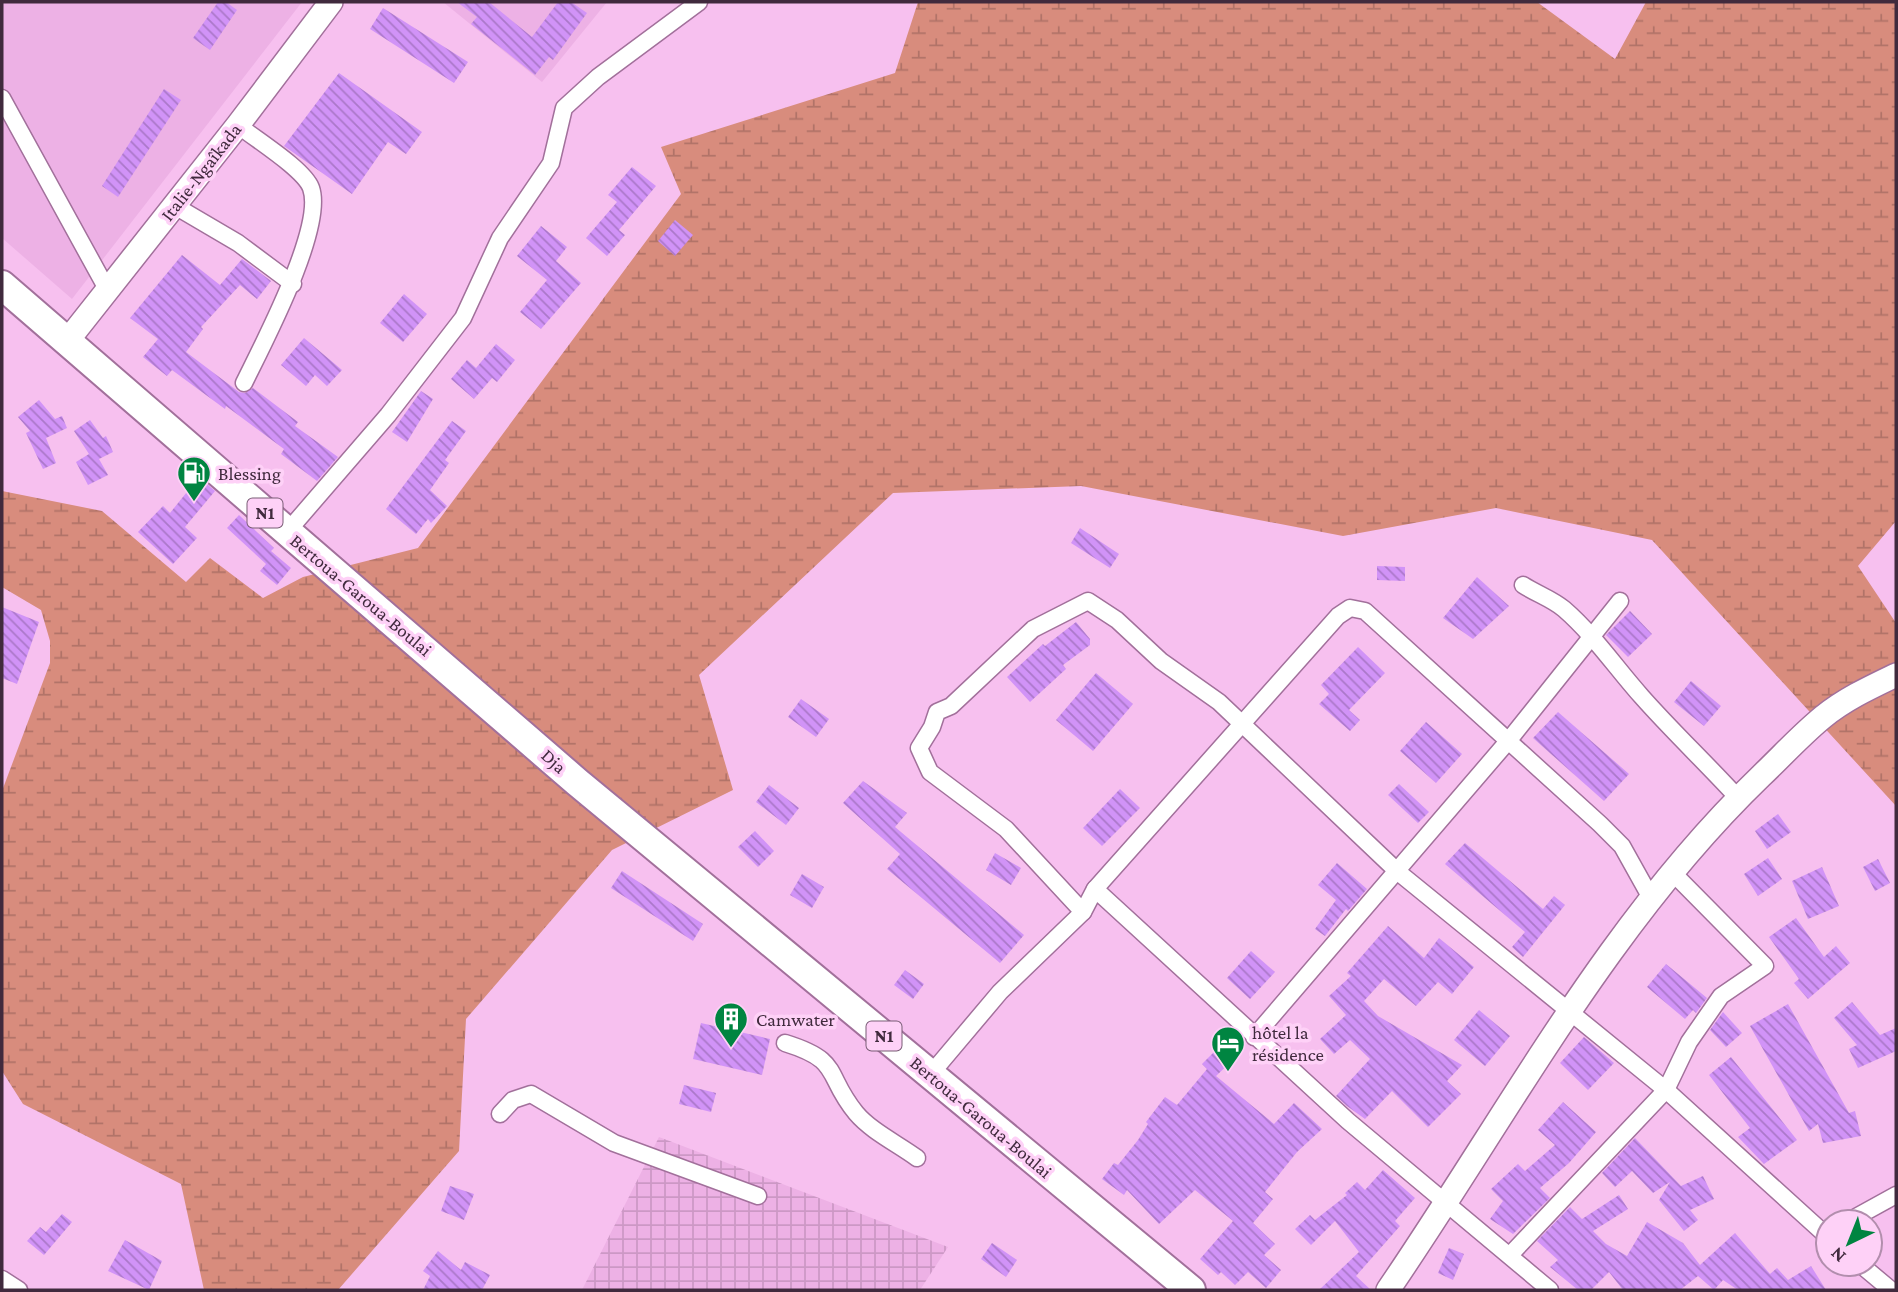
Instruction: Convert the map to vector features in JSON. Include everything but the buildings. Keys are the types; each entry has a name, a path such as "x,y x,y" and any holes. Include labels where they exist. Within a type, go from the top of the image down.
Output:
{"highway":[{"name":"Bertoua-Garoua-Boulai","path":"2,285 530,739"},
{"name":"Dja","path":"530,739 577,782"},
{"name":"Bertoua-Garoua-Boulai","path":"577,782 1191,1290"}],"street":[{"name":"Italie-Ngaîkada","path":"68,340 175,206 331,2"},
{"path":"287,532 388,415 463,318 500,238 551,163 564,108 598,77 699,2"},
{"path":"2,98 108,291"},
{"path":"238,125 303,176 311,188 308,230 293,284 244,383"},
{"path":"175,206 238,243 293,284"},
{"path":"1524,584 1541,597 1553,600 1592,638 1620,667 1640,695 1738,798"},
{"path":"1083,912 1006,828 930,772 919,748 932,727 937,712 951,706 1033,629 1088,601 1117,620 1161,661 1193,681 1244,725 1398,872 1665,1090 1814,1221"},
{"path":"1254,1037 1509,740 1620,601"},
{"path":"930,1075 1000,992 1083,912 1095,889 1244,725 1338,616 1350,608 1365,611 1622,846 1651,898"},
{"path":"1388,1290 1448,1203 1570,1011 1672,872 1738,798 1823,717 1857,694 1896,675"},
{"path":"1510,1255 1665,1090 1709,1010 1721,996 1765,966 1672,872"},
{"path":"1095,889 1254,1037 1550,1290"},
{"path":"785,1043 808,1051 827,1062 856,1113 917,1158"},
{"path":"500,1114 513,1100 531,1094 614,1143 758,1196"},
{"path":"1870,1208 1896,1195"},
{"path":"1877,1278 1891,1290"},
{"path":"2,1279 19,1290"}],"shaded area":[{"path":"2,2 302,2 72,299 2,238"},
{"path":"443,2 607,2 542,82"},
{"path":"659,1137 948,1247 920,1290 582,1290"}],"green space":[{"path":"918,2 1537,2 1615,59 1646,2 1896,2 1896,521 1858,566 1896,623 1896,806 1652,540 1496,508 1343,536 1081,486 893,493 699,675 733,790 612,850 466,1019 459,1151 338,1290 204,1290 181,1184 23,1104 2,1071 2,791 50,663 50,641 41,610 2,587 2,491 102,511 186,582 210,558 263,598 303,577 418,548 681,194 661,147 895,73"}],"place":[{"name":"Blessing","path":"194,503"},
{"name":"Camwater","path":"731,1049"},
{"name":"hôtel la résidence","path":"1228,1073"}]}
